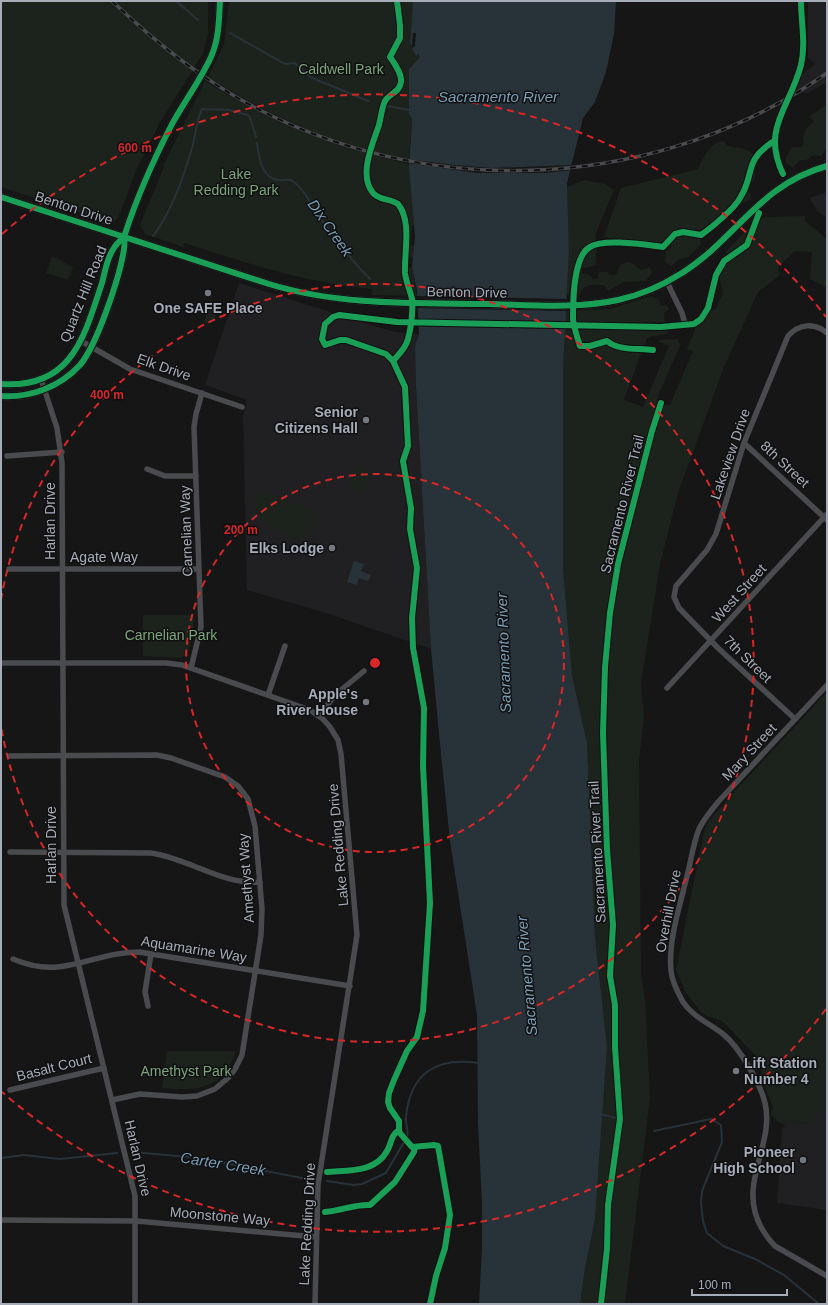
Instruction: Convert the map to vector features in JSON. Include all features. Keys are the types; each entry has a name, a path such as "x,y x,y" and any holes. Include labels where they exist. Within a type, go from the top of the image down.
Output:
{"street":[{"name":"Quartz Hill Road","path":"1,396 24,395 44,390 60,382 72,372 91,348 118,269 124,249 124,237 138,197 156,157 212,55 217,33 220,1"},
{"name":"Benton Drive","path":"1,197 288,289 334,298 390,302 586,305 630,297 667,282 704,256 757,205 787,182 827,166"},
{"name":"Quartz Hill Road","path":"1,384 18,385 41,379 63,366 81,341 113,248 124,237"},
{"path":"667,282 682,313 685,324"},
{"name":"Lakeview Drive","path":"674,594 680,580 702,556 716,534 744,443 785,341 796,329 808,326 816,326 827,333"},
{"name":"Elk Drive","path":"81,341 91,348 140,373 242,407"},
{"name":"Harlan Drive","path":"41,379 55,421 62,452 63,852 65,911 135,1196 135,1304"},
{"name":"Carnelian Way","path":"191,668 200,632 195,421 202,393"},
{"name":"8th Street","path":"744,443 826,517"},
{"path":"7,456 62,452"},
{"path":"147,469 165,476 196,476"},
{"name":"West Street","path":"667,688 826,517"},
{"name":"Agate Way","path":"9,569 198,569"},
{"name":"7th Street","path":"674,594 675,603 679,608 795,719"},
{"path":"268,695 285,646"},
{"name":"Lake Redding Drive","path":"1,663 166,663 191,668 307,708 319,716 333,732 341,754 357,931 350,986 318,1185 316,1304"},
{"path":"319,716 335,695 364,671"},
{"name":"Mary Street","path":"695,840 704,821 714,808 827,685"},
{"name":"Amethyst Way","path":"10,756 160,756 210,771 229,779 244,794 252,812 260,882 262,927 242,1055 234,1071 228,1078 215,1089 197,1096 182,1097 140,1094 112,1100"},
{"name":"Overhill Drive","path":"695,840 673,938 671,974 678,992 690,1010 724,1035 732,1044 750,1071 765,1102 766,1118 764,1138 752,1188 753,1202 759,1223 770,1241 775,1246 827,1276"},
{"path":"10,852 141,852 159,854 230,879 247,883 260,882"},
{"name":"Aquamarine Way","path":"13,959 30,966 45,968 77,964 125,953 151,954 350,986"},
{"path":"148,1006 145,992 151,954"},
{"name":"Basalt Court","path":"10,1090 104,1068"},
{"name":"Moonstone Way","path":"1,1220 136,1221 316,1237"}],"shaded area":[{"path":"808,1 827,1 827,82 808,93 802,92 798,95 795,91 802,74 815,64 808,58"},
{"path":"827,192 827,218 817,211 810,198"},
{"path":"239,283 394,332 419,334 415,346 416,387 431,649 326,613 247,590 243,417 247,400 205,385"},
{"name":"Pioneer High School","path":"824,1109 827,1109 827,1210 777,1203 782,1129 787,1123 793,1121 810,1124 813,1116"}],"green space":[{"path":"1,1 208,1 208,35 202,55 159,124 138,166 118,218 112,223 105,225 81,213 1,187"},
{"name":"Caldwell Park","path":"229,1 413,1 410,43 416,55 418,54 420,57 409,69 409,114 412,119 409,159 383,155 331,139 279,117 230,91 208,77 224,44"},
{"name":"Lake Redding Park","path":"205,81 253,109 303,132 355,150 409,164 414,226 412,226 411,246 414,245 414,258 410,258 409,268 412,268 417,296 372,295 372,289 300,277 254,265 184,243 183,247 145,234 140,225 164,167 163,166"},
{"path":"827,105 827,148 821,156 814,155 806,160 800,160 793,168 786,162 786,158 792,147 801,147 804,144 804,134 814,122 809,116"},
{"path":"723,141 728,146 745,149 757,156 754,181 749,182 744,188 744,193 750,192 751,199 745,202 738,202 731,213 722,217 714,229 700,231 696,239 700,239 701,244 688,257 678,260 671,266 665,262 666,251 671,248 672,241 668,240 666,245 604,237 621,188 698,169 714,144"},
{"path":"584,180 605,184 614,190 595,235 597,243 596,264 595,266 582,268 582,274 587,274 594,279 597,279 599,272 607,272 610,275 616,275 620,265 628,262 634,264 641,270 650,267 652,272 646,281 623,282 608,291 604,285 589,285 582,290 580,294 571,296 566,294 569,251 567,187"},
{"path":"805,216 805,221 827,239 827,288 810,279 812,252 795,251 778,267 780,275 758,292 724,367 678,493 660,564 641,683 644,719 639,759 641,973 645,999 650,1097 625,1304 580,1304 584,1274 595,1219 607,1047 595,937 587,743 572,675 563,568 564,329 668,330 667,334 647,338 624,400 643,407 669,346 658,342 660,340 677,339 680,345 656,401 664,405 670,405 693,351 687,349 695,329 693,326 701,315 716,309 723,293 719,276 726,251 754,223 765,217"},
{"path":"52,256 73,267 68,280 46,273"},
{"path":"652,296 659,300 661,306 666,305 669,309 664,313 665,322 581,324 565,322 565,311 610,309"},
{"path":"209,306 218,309 214,321 208,325 204,322"},
{"path":"358,463 372,472 361,494 349,487"},
{"path":"259,492 267,493 311,510 315,519 309,535 298,540 266,522 258,514 254,503 255,497"},
{"name":"Carnelian Park","path":"143,615 194,615 193,636 187,655 181,658 143,656"},
{"path":"827,692 827,1109 813,1116 810,1124 793,1121 785,1125 778,1122 771,1115 773,1107 762,1079 762,1062 722,1021 707,1016 701,1012 686,993 676,970 704,831 708,822"},
{"name":"Amethyst Park","path":"167,1051 236,1051 231,1064 216,1080 197,1088 174,1089 162,1088"}],"water":[{"name":"Sacramento River","path":"413,1 616,1 614,34 606,72 595,102 583,118 567,183 569,251 563,368 563,568 572,675 587,743 595,937 607,1047 595,1219 584,1274 580,1304 479,1304 482,1248 482,1202 478,1123 477,1015 450,841 440,744 431,649 416,387 415,346 419,334 417,290 412,268 415,236 409,169 412,119 409,114 409,69 420,57 418,54 416,56 412,48 415,46 416,33 413,33 411,46 410,43"},
{"path":"354,561 364,564 361,571 371,575 368,581 359,578 357,585 347,582"}],"pier":[{"path":"407,159 492,168 574,165 572,170 545,173 477,173 407,163"},
{"path":"415,296 568,299 567,311 415,308"},
{"path":"417,320 567,322 566,329 417,326"}],"waterway":[{"path":"176,1 198,20"},
{"path":"230,33 285,64 295,63 310,77 368,101"},
{"path":"387,106 409,110"},
{"path":"153,236 166,216 181,182 202,109 229,110 248,115 256,137"},
{"name":"Dix Creek","path":"257,143 264,171 272,178 278,180 291,180 299,186 336,240 370,279"},
{"name":"Carter Creek","path":"407,1137 408,1132 406,1119 409,1101 420,1078 439,1066 464,1062 479,1063"},
{"path":"600,1114 620,1119"},
{"path":"654,1131 711,1119 721,1125 722,1142 702,1191 701,1203 703,1221 707,1233 723,1246 755,1259 784,1275 819,1304"},
{"name":"Carter Creek","path":"327,1181 354,1185 362,1184 386,1173 404,1142"},
{"name":"Carter Creek","path":"133,1152 199,1158 312,1180"},
{"path":"1,1158 24,1155 60,1159 117,1153"}],"railway":[{"path":"112,1 164,47 201,75 260,110 329,140 401,159 475,169 549,170 622,160 694,141 763,112 827,73"}],"cycle path":[{"path":"1,396 23,395 44,390 72,373 87,355 100,327 113,292 122,261 125,234 140,193 171,126 205,70 213,52 218,33 220,1"},
{"path":"397,1 400,38 390,57 399,72 401,82 397,91 384,103 379,125 368,159 367,177 369,186 373,193 376,196 398,204 405,219 405,273 412,299 412,319 411,324 409,334 404,348 393,361 386,354 346,340 340,340 325,345 322,339 325,324 333,317 339,315 397,322 661,327 694,324 701,319 708,308 716,275 724,261 747,245 759,213"},
{"path":"783,174 777,158 775,144 776,131 801,65 803,41 801,1"},
{"path":"653,350 623,348 607,341 590,346 580,346 573,322 573,302 577,269 584,252 596,244 605,243 625,243 663,247 675,234 683,232 701,235 722,218 737,202 748,182 751,168 757,155 774,141"},
{"path":"1,197 269,284 323,296 350,300 405,303 537,306 586,305 627,298 667,282 701,259 766,199 804,174 827,166"},
{"path":"1,384 25,383 44,378 59,368 71,356 81,340 89,322 110,256 116,245 124,237"},
{"path":"393,361 405,387 408,446 403,461 411,508 410,529 417,568 412,618 413,648 424,708 423,766 430,903 423,1011 417,1037 407,1051 394,1080 389,1093 388,1102 390,1108 399,1121 399,1132 412,1147 438,1146 450,1215 445,1248 436,1276 430,1304"},
{"name":"Sacramento River Trail","path":"601,1304 607,1249 608,1205 620,1119 615,1047 615,1005 610,976 613,925 607,849 603,733 605,667 610,613 618,564 652,431 661,403"},
{"path":"327,1172 360,1169 376,1163 387,1151 393,1137 399,1130"},
{"path":"325,1212 370,1205 395,1182 414,1152 415,1147"}],"place":[{"name":"One SAFE Place","path":"208,293"},
{"name":"Senior Citizens Hall","path":"366,420"},
{"name":"Elks Lodge","path":"332,548"},
{"name":"Apple's River House","path":"366,702"},
{"name":"Lift Station Number 4","path":"736,1071"},
{"name":"Pioneer High School","path":"803,1160"}]}
